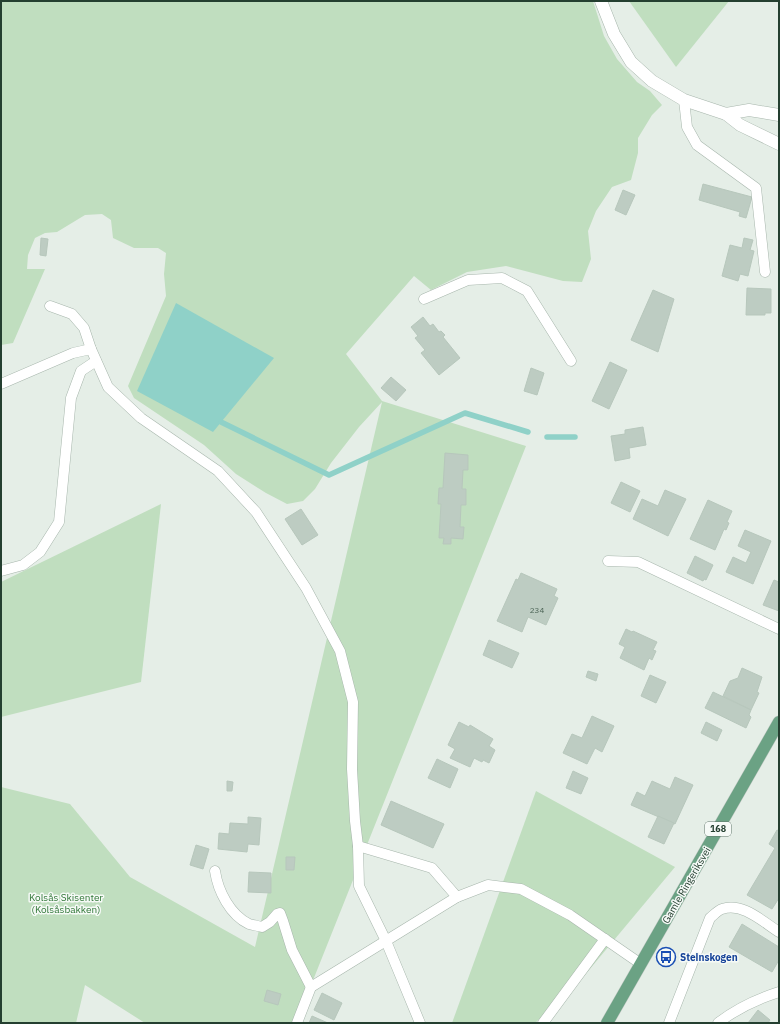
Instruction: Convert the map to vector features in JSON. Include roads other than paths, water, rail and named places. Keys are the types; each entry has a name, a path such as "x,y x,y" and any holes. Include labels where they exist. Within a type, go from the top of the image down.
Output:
{"main road":[{"name":"Gamle Ringeriksvei","path":"607,1023 779,722"}],"street":[{"path":"601,1 614,34 630,62 652,81 684,100 726,114 740,125 779,144"},
{"path":"726,114 749,110 779,115"}],"lane":[{"path":"684,100 687,127 697,145 756,188 765,272"},
{"path":"424,299 468,280 502,278 527,292 571,361"},
{"path":"50,306 72,314 84,328 91,349 108,387 141,418 218,471 256,512 306,588 340,650 353,702 352,769 354,821 358,846 360,886 386,941 420,1023"},
{"path":"1,384 72,352 91,349"},
{"path":"1,571 23,565 40,552 59,522 71,398 81,371 96,361"},
{"path":"608,560 638,562 779,629"},
{"path":"358,846 432,868 457,897"},
{"path":"215,871 216,880 222,894 241,919 249,924 262,927 270,922 277,914 280,914 284,921 292,950 311,987"},
{"path":"298,1023 311,987 457,897 488,885 521,889 570,915 641,964"},
{"path":"669,1023 710,918 721,909 732,907 747,911 779,932"},
{"path":"543,1023 605,939"},
{"path":"718,1023 740,1008 766,996 779,992"}],"water":[{"path":"176,303 274,358 213,432 137,391"}],"waterway":[{"path":"221,422 329,475 465,413 528,432"},
{"path":"547,437 575,437"}],"place":[{"name":"Steinskogen","path":"666,957"}],"park label":[{"name":"Kolsås Skisenter (Kolsåsbakken)","path":"66,902"}]}
